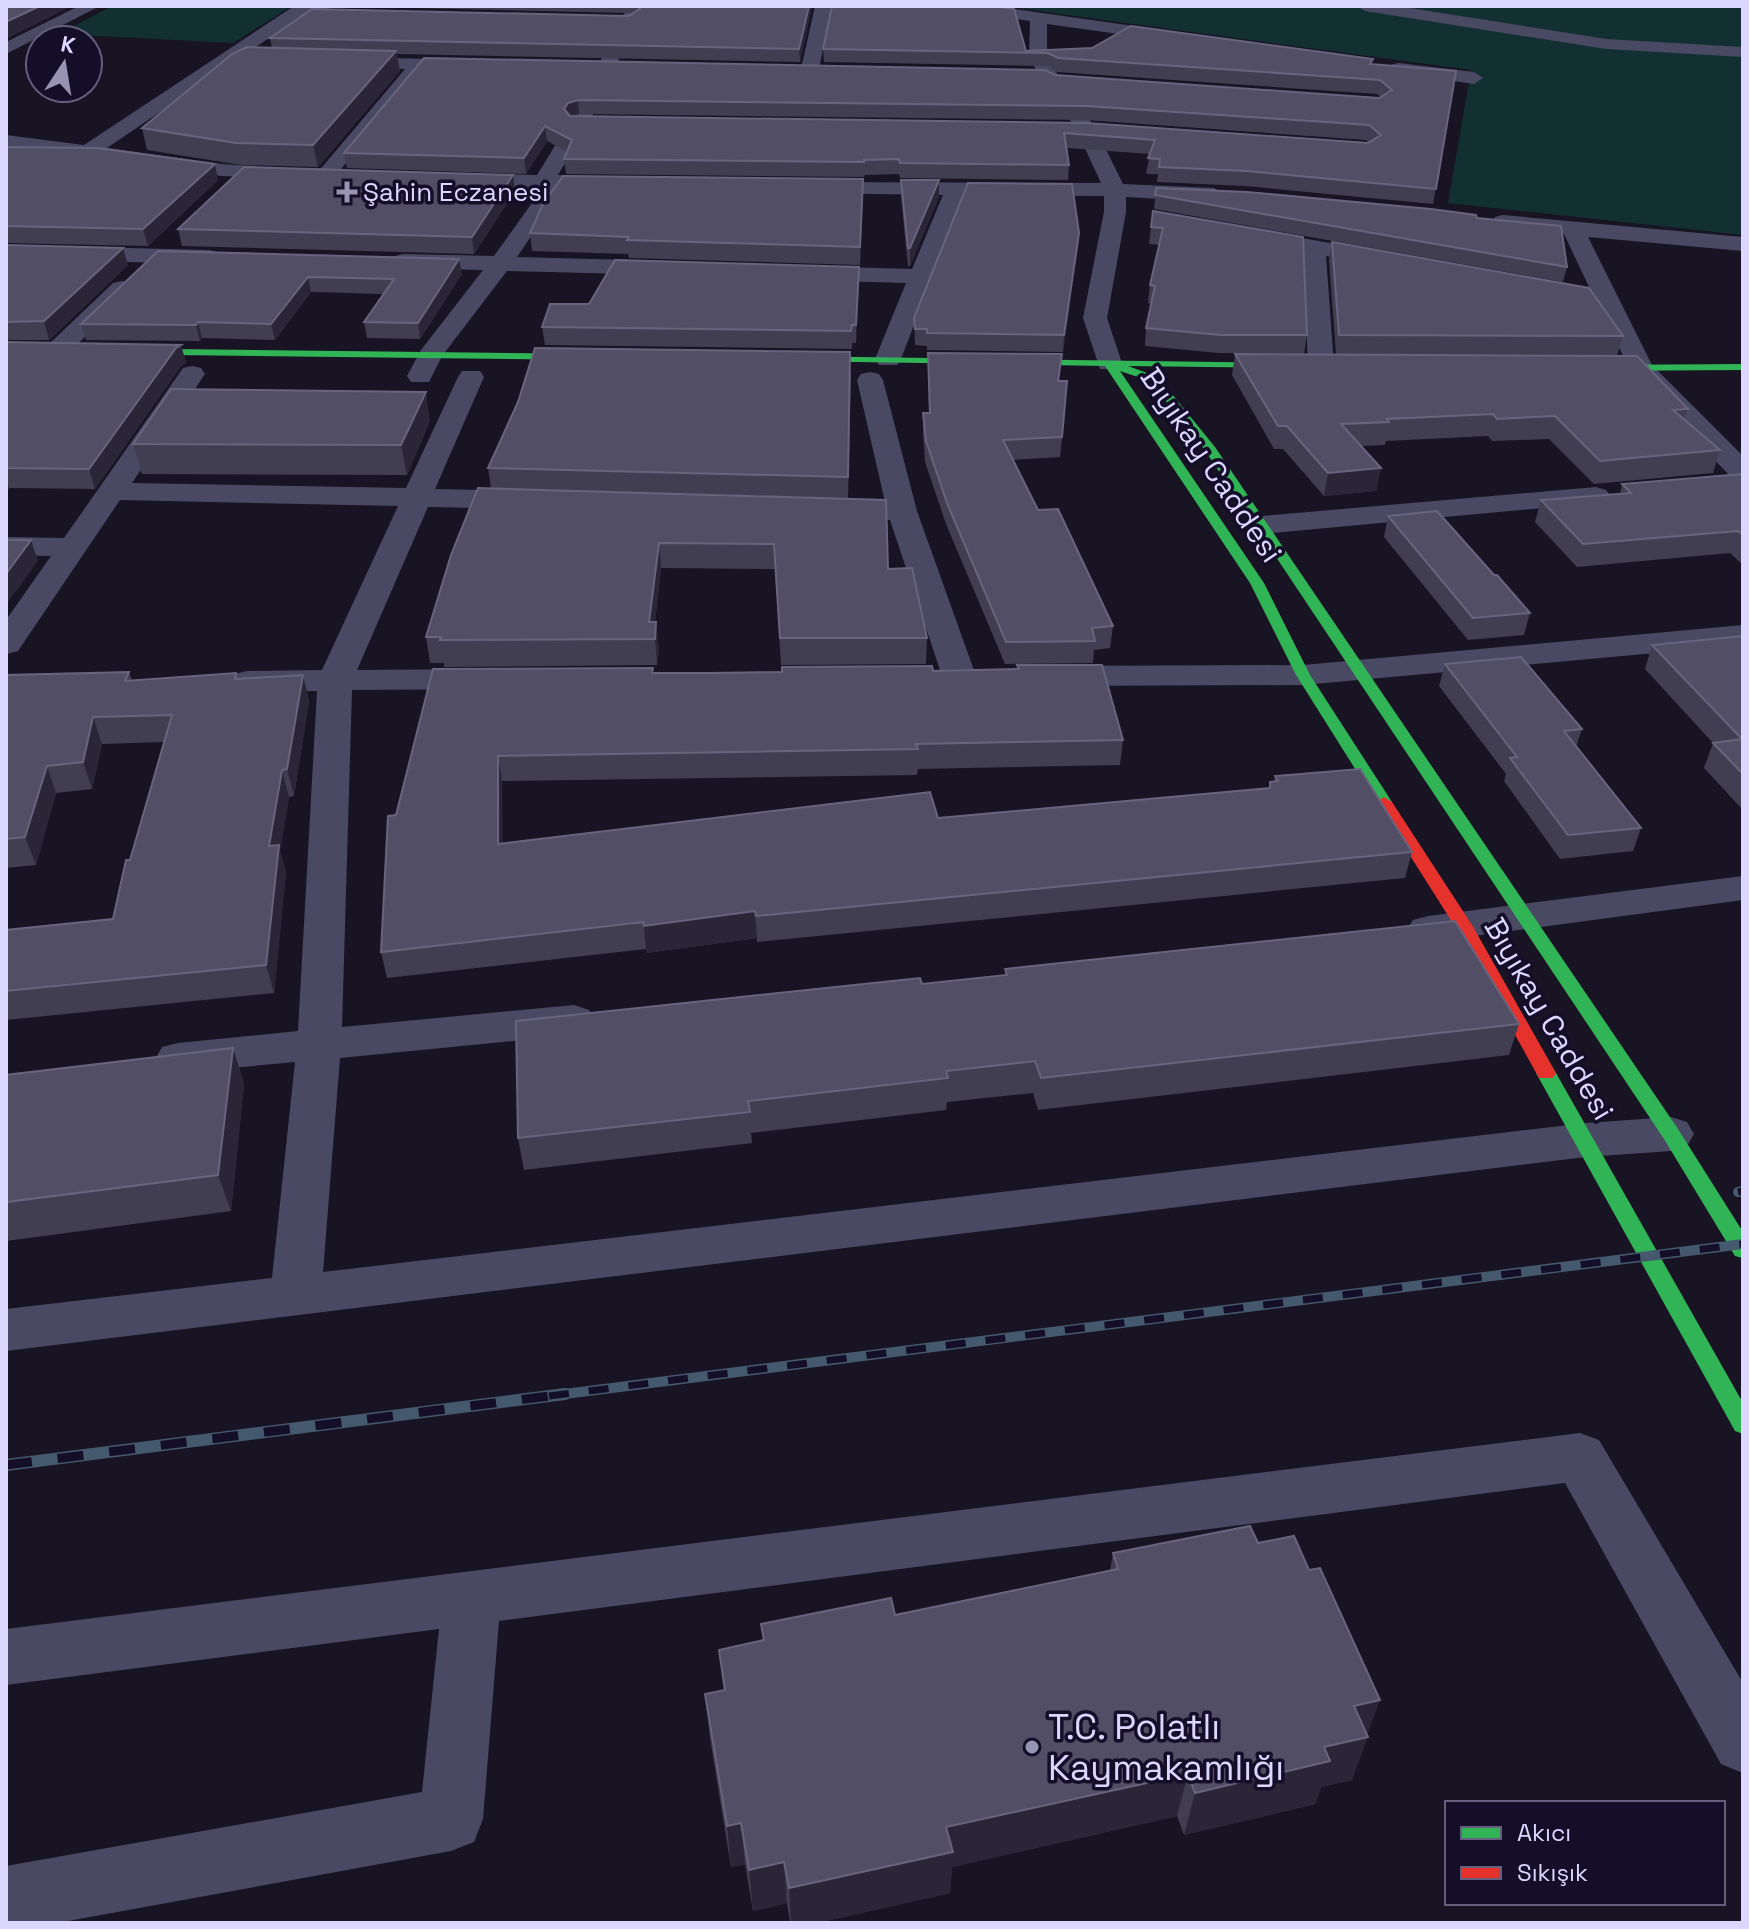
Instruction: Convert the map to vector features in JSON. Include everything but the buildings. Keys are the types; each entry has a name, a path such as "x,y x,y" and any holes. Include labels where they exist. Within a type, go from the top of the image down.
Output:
{"street":[{"path":"56,24 92,6"},
{"path":"810,69 823,6"},
{"path":"958,6 1197,40"},
{"path":"1365,6 1606,44 1743,52"},
{"path":"90,150 299,10 373,16"},
{"path":"418,369 501,263 587,123 613,67 626,16"},
{"path":"1039,18 1038,59 1044,77 1086,129 1120,205 1095,318 1114,371"},
{"path":"6,49 24,40"},
{"path":"229,59 261,59"},
{"path":"324,61 493,65"},
{"path":"325,176 419,64"},
{"path":"580,66 613,67"},
{"path":"1384,79 1387,67 1474,78"},
{"path":"1044,77 1085,82"},
{"path":"1054,128 1117,131"},
{"path":"11,146 90,150 241,174 356,176"},
{"path":"220,194 241,174"},
{"path":"436,178 635,183"},
{"path":"791,187 956,189 1120,205 1230,195"},
{"path":"956,189 875,375 902,511 974,676 1303,675 1743,635"},
{"path":"1479,219 1743,244"},
{"path":"1222,230 1407,263"},
{"path":"1573,230 1648,376 1743,473"},
{"path":"56,351 177,235"},
{"path":"1314,246 1328,370"},
{"path":"6,252 234,257"},
{"path":"376,260 687,269"},
{"path":"780,272 919,276"},
{"path":"1515,283 1608,300"},
{"path":"6,350 418,369 478,377 419,496 335,680 319,1044 296,1294"},
{"path":"418,369 604,357"},
{"path":"777,358 875,375 1328,370"},
{"path":"1565,367 1743,385"},
{"path":"1576,384 1743,367"},
{"path":"1154,379 1328,370"},
{"path":"979,380 1114,371"},
{"name":"Bıyıkay Caddesi","path":"1114,371 1154,379 1209,447 1671,1134 1743,1250"},
{"name":"Bıyıkay Caddesi","path":"1114,371 1257,583 1303,675 1463,925 1743,1424"},
{"path":"6,644 192,373"},
{"path":"1712,486 1743,483"},
{"path":"113,491 559,501"},
{"path":"1262,525 1619,494"},
{"path":"809,508 902,511"},
{"path":"6,546 75,547"},
{"path":"210,681 527,679"},
{"path":"1384,935 1743,888"},
{"path":"147,1061 612,1016"},
{"path":"6,1330 1586,1140 1671,1134"},
{"path":"6,1657 1580,1457 1743,1742"},
{"path":"6,1899 451,1819 472,1597"}],"green space":[{"path":"112,6 292,6 233,43 104,36 104,24 78,24"},
{"path":"1001,6 1743,6 1743,235 1448,203 1471,70"}],"railway":[{"path":"1738,1192 1743,1191"},
{"path":"549,1396 1743,1244"},
{"path":"6,1465 565,1394"}],"traffic: fast":[{"path":"6,350 592,357"},
{"path":"792,358 1292,365"},
{"path":"1109,363 1257,583 1303,675 1384,802"},
{"path":"1588,368 1743,367"},
{"path":"1123,368 1154,379 1209,447 1671,1134 1743,1250"},
{"path":"1546,1073 1743,1424"}],"traffic: jam":[{"path":"1384,802 1463,925 1546,1073"}],"place":[{"name":"Şahin Eczanesi","path":"347,192"},
{"name":"T.C. Polatlı Kaymakamlığı","path":"1032,1747"}]}
